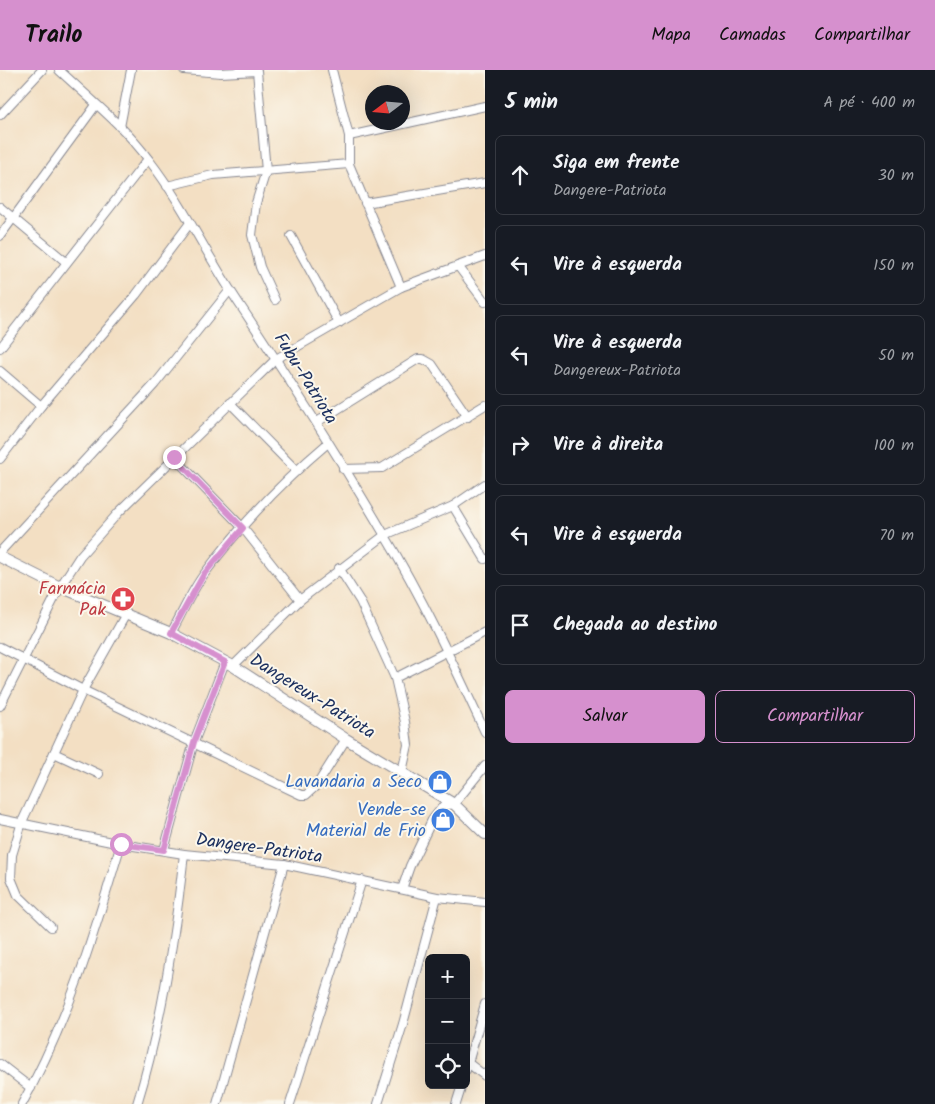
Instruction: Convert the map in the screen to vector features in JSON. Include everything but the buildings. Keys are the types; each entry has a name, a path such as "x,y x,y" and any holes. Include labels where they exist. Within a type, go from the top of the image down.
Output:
{"street":[{"path":"0,114 42,70"},
{"name":"Fubu-Patriota","path":"60,70 120,127 148,159 167,186 230,290 316,422 385,535 448,652 485,732"},
{"path":"120,127 131,70"},
{"path":"184,70 221,73 257,70 266,171 256,203 252,235 260,267 275,300"},
{"path":"332,70 349,136 349,164 401,287"},
{"path":"0,236 14,220 96,106"},
{"path":"349,136 485,106"},
{"path":"0,348 148,159"},
{"path":"167,186 213,175 349,164"},
{"path":"365,203 485,183"},
{"path":"0,208 66,262"},
{"path":"0,459 41,406 112,325 190,223"},
{"path":"291,236 338,323"},
{"path":"0,706 23,658 75,562 113,518 276,359 401,287 485,256"},
{"path":"458,266 485,302"},
{"path":"0,552 155,384 230,290"},
{"path":"316,422 418,359 424,359 432,364 468,417"},
{"path":"0,371 41,406"},
{"path":"230,403 296,470"},
{"path":"344,469 382,468 485,405"},
{"path":"171,633 204,574 296,470 328,443"},
{"path":"174,457 243,528 300,600"},
{"path":"164,850 194,742 229,664 300,600 339,568 385,535 454,506 485,484"},
{"path":"454,506 485,559"},
{"name":"Dangereux-Patriota","path":"0,558 60,587 171,633 229,664 346,739 454,804 485,834"},
{"path":"339,568 360,601 395,678 408,745 402,772"},
{"path":"50,927 18,895 11,878 12,855 22,822 83,690 126,614"},
{"path":"395,678 485,632"},
{"path":"0,647 83,690 301,795 312,792 346,739"},
{"path":"54,753 99,774"},
{"path":"402,890 410,866 432,820 443,806 454,804 485,766"},
{"name":"Dangere-Patriota","path":"0,818 121,844 184,854 284,864 436,897 485,902"},
{"path":"22,1104 45,1061 73,995 121,844"},
{"path":"137,1104 150,1057 175,930 184,854"},
{"path":"217,1104 284,864"},
{"path":"290,1104 362,880"},
{"path":"378,1104 403,1024 436,897"},
{"path":"470,1056 485,1004"},
{"path":"0,1064 31,1088"},
{"path":"470,1068 485,1076"},
{"path":"456,1104 461,1089"}],"place":[{"name":"Farmácia Pak","path":"123,599"},
{"name":"Lavandaria a Seco","path":"440,782"},
{"name":"Vende-se Material de Frio","path":"443,820"}],"route":[{"path":"121,844 164,850 188,760 225,662 171,633 204,574 243,528 174,457"}]}
